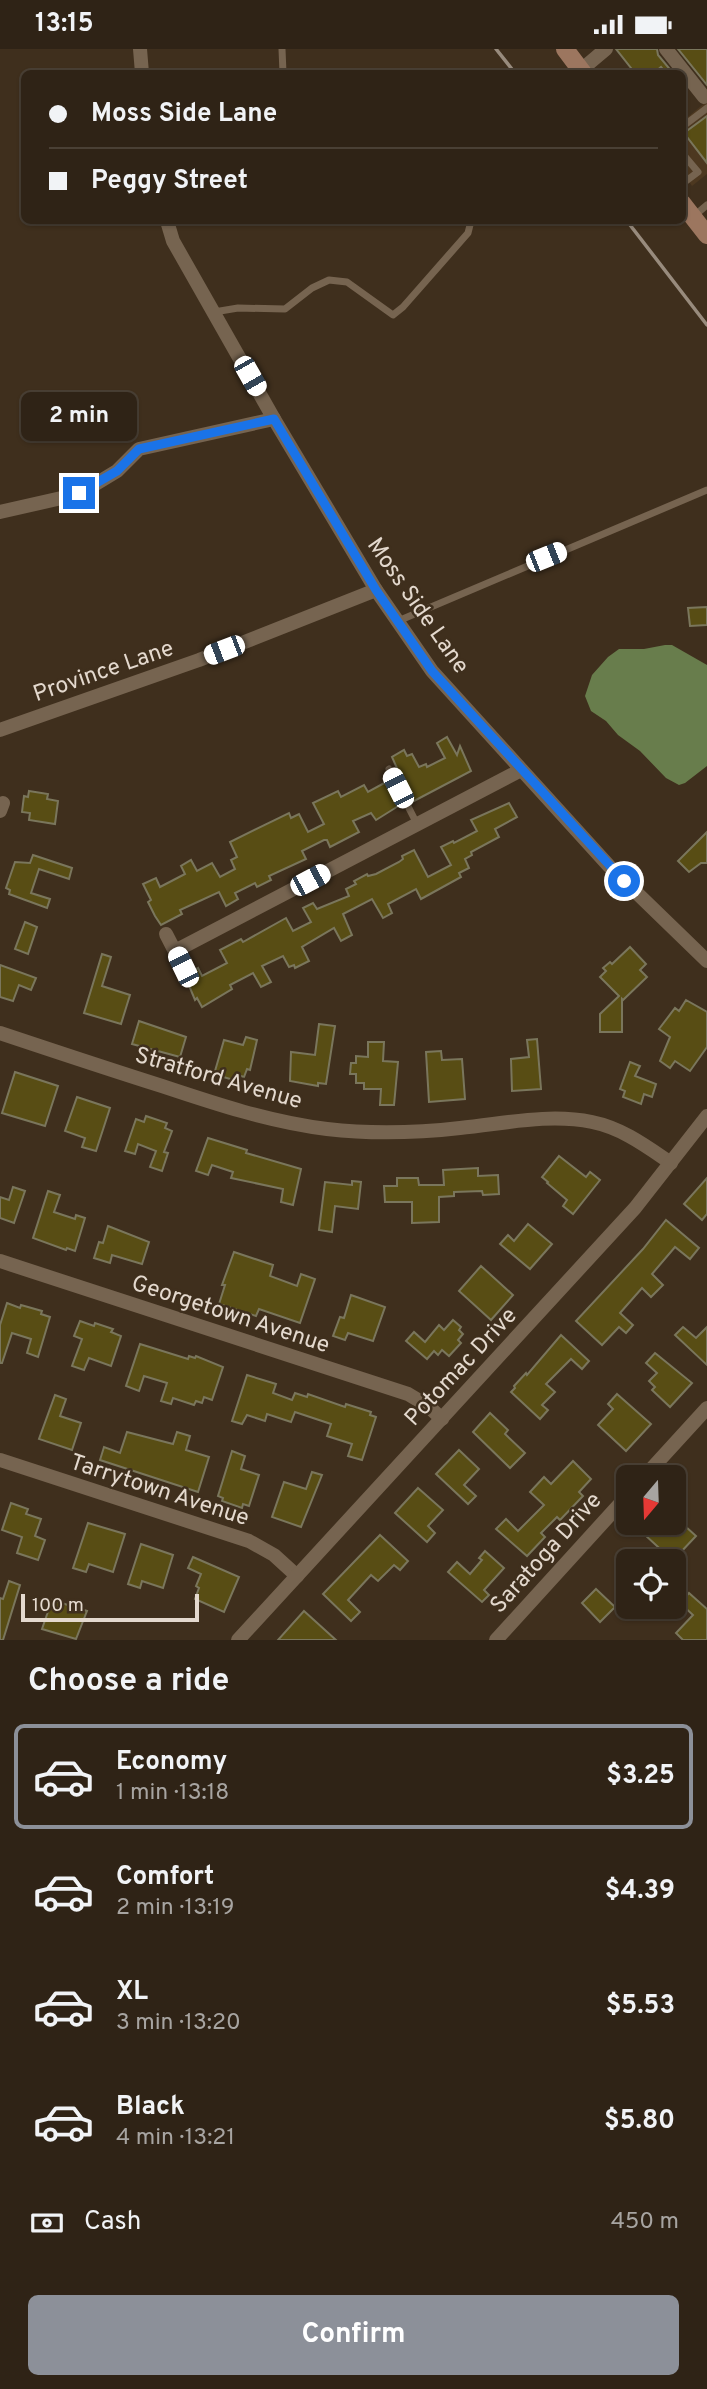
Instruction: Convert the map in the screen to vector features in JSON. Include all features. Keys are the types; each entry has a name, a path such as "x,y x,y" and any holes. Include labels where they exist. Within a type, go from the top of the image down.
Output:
{"main road":[{"path":"565,49 581,70"},
{"path":"694,208 707,235"}],"street":[{"path":"140,49 142,70"},
{"path":"584,70 606,49"},
{"path":"666,49 682,70"},
{"path":"686,76 706,103"},
{"name":"Moss Side Lane","path":"168,224 173,241 274,419 376,590 432,671 609,866 707,961"},
{"path":"0,512 79,493 117,471 139,449 274,419"},
{"name":"Province Lane","path":"0,730 199,660 376,590"},
{"path":"175,950 521,770"},
{"path":"166,934 183,967"},
{"name":"Stratford Avenue","path":"0,1033 230,1108 285,1122 327,1129 408,1132 570,1118 619,1130 671,1163"},
{"name":"Potomac Drive","path":"238,1640 635,1207 707,1116"},
{"name":"Georgetown Avenue","path":"0,1261 408,1394 428,1406 442,1419"},
{"path":"656,1465 707,1408"},
{"name":"Tarrytown Avenue","path":"0,1460 249,1541 274,1555 297,1576"},
{"name":"Saratoga Drive","path":"496,1640 616,1508"}],"lane":[{"path":"282,49 283,70"},
{"path":"686,123 706,103"},
{"path":"686,158 698,172 686,181"},
{"path":"214,312 246,308 285,309 312,288 329,280 347,282 393,315 468,233 470,224"},
{"path":"397,621 707,490"},
{"path":"389,769 417,824"}],"shaded area":[{"path":"707,101 707,174 692,186 686,177 686,118"},
{"path":"672,645 707,665 707,766 679,785 666,778 640,751 591,711 585,696 592,675 619,649 644,649"}],"building":[{"path":"616,49 657,49 658,55 670,70 664,70 661,67 658,70 633,70"},
{"path":"678,49 707,49 707,85"},
{"path":"707,116 707,163 686,136 686,132"},
{"path":"707,607 707,625 690,626 688,608"},
{"path":"447,737 457,755 460,746 471,771 412,802 392,757 404,750 407,756 412,754 419,767 426,764 427,767 445,758 437,743"},
{"path":"388,781 400,805 376,820 371,813 353,821 359,832 330,847 327,840 324,840 302,851 306,859 269,876 271,880 257,887 255,883 235,893 238,899 226,906 219,892 180,910 182,914 161,925 155,916 143,884 156,878 160,887 185,874 181,866 191,860 197,871 212,863 220,877 235,869 231,860 237,857 230,842 289,813 291,818 299,814 308,832 324,824 313,803 338,791 341,797 364,785 368,792"},
{"path":"29,791 48,794 47,799 58,801 55,824 29,820 30,813 22,812 24,796 28,797"},
{"path":"509,803 517,817 495,829 499,837 471,852 472,855 465,859 469,868 459,873 461,877 421,899 416,889 388,904 392,913 383,918 372,899 343,914 352,935 341,941 334,928 302,947 309,961 295,968 294,965 289,967 283,956 262,966 271,982 261,987 253,973 230,985 232,989 202,1007 197,998 195,1000 185,976 198,968 202,976 227,963 220,950 241,939 243,942 286,918 293,931 311,922 303,908 313,903 317,909 349,896 346,889 356,884 354,881 367,874 376,874 399,862 403,859 402,856 414,850 428,877 451,865 441,847 477,831 471,820"},
{"path":"707,832 707,863 701,863 689,872 678,861"},
{"path":"33,855 72,868 69,879 39,869 31,893 50,899 47,908 9,894 10,890 6,888 15,862 30,863"},
{"path":"25,922 37,927 28,954 15,949"},
{"path":"630,947 646,964 640,970 647,977 622,999 622,1032 600,1032 600,1014 619,996 600,977 606,971 603,968 610,962 612,964"},
{"path":"102,954 111,957 102,986 130,995 121,1024 84,1013"},
{"path":"0,965 36,978 31,990 19,985 13,1001 0,997"},
{"path":"686,1000 707,1012 707,1047 690,1071 675,1061 670,1068 660,1061 670,1037 659,1029 675,1008 679,1011"},
{"path":"139,1021 186,1037 180,1057 132,1044"},
{"path":"319,1024 335,1026 326,1084 318,1083 318,1086 290,1081 291,1052 315,1055"},
{"path":"246,1037 257,1040 250,1070 247,1069 244,1077 238,1075 237,1081 220,1076 221,1073 215,1071 224,1040 243,1045"},
{"path":"537,1039 541,1089 512,1091 511,1059 529,1057 527,1040"},
{"path":"368,1042 384,1042 383,1061 398,1062 394,1105 380,1105 381,1089 364,1089 364,1083 356,1083 356,1074 350,1074 351,1063 356,1063 356,1056 368,1057"},
{"path":"441,1051 442,1060 462,1059 465,1099 429,1102 426,1052"},
{"path":"630,1062 640,1066 635,1076 656,1084 652,1097 644,1094 641,1104 623,1097 625,1091 620,1089"},
{"path":"15,1072 58,1086 45,1126 2,1113"},
{"path":"77,1097 110,1108 96,1151 82,1147 85,1138 65,1131"},
{"path":"146,1116 167,1123 165,1128 172,1131 164,1152 168,1153 162,1171 150,1167 156,1151 138,1144 135,1154 125,1151 136,1119 144,1122"},
{"path":"208,1138 247,1150 246,1153 301,1169 293,1205 281,1202 283,1189 231,1178 233,1172 212,1165 208,1175 196,1171"},
{"path":"559,1156 586,1177 590,1172 600,1180 573,1214 563,1206 567,1200 542,1177"},
{"path":"478,1168 478,1176 498,1175 499,1194 483,1195 482,1191 454,1192 454,1196 439,1197 439,1222 412,1223 412,1202 385,1202 384,1186 397,1186 397,1178 418,1178 419,1185 444,1185 443,1170"},
{"path":"707,1178 707,1214 702,1220 684,1204"},
{"path":"352,1181 361,1182 358,1209 335,1206 332,1232 319,1230 325,1182 352,1185"},
{"path":"13,1187 25,1191 14,1223 0,1218 0,1197 9,1200"},
{"path":"48,1191 60,1195 54,1212 75,1219 76,1215 85,1218 75,1251 33,1238"},
{"path":"666,1220 699,1248 690,1259 675,1247 652,1274 663,1285 651,1297 642,1288 620,1313 633,1325 626,1333 619,1327 602,1345 576,1321 643,1249"},
{"path":"528,1224 552,1244 530,1269 500,1244 508,1235 514,1241"},
{"path":"108,1226 149,1242 142,1264 112,1255 110,1263 94,1258 99,1242 103,1243"},
{"path":"234,1252 273,1265 270,1276 297,1286 301,1274 315,1279 300,1323 259,1309 256,1316 219,1304 225,1285 222,1285"},
{"path":"481,1266 513,1295 491,1320 459,1291"},
{"path":"351,1295 385,1307 373,1341 348,1333 345,1340 333,1336 340,1317 344,1318"},
{"path":"7,1303 42,1311 41,1314 50,1317 38,1357 27,1353 31,1339 12,1333 0,1363 0,1325"},
{"path":"453,1320 461,1327 459,1330 463,1334 458,1340 461,1343 449,1356 442,1350 438,1355 434,1351 427,1359 406,1341 414,1332 425,1342 439,1325 444,1330"},
{"path":"80,1321 113,1329 111,1332 121,1336 111,1366 89,1358 84,1370 72,1366 82,1339 74,1336"},
{"path":"683,1327 696,1338 707,1327 707,1365 675,1335"},
{"path":"561,1335 589,1361 582,1369 571,1359 546,1384 555,1392 542,1405 548,1410 540,1419 511,1392"},
{"path":"140,1344 188,1359 189,1356 196,1356 223,1367 212,1400 204,1397 202,1403 196,1401 194,1405 173,1398 171,1404 161,1401 167,1383 144,1376 139,1391 126,1386"},
{"path":"655,1353 692,1383 670,1407 652,1390 655,1387 649,1381 657,1373 646,1363"},
{"path":"247,1375 276,1384 273,1393 292,1400 295,1393 307,1397 308,1394 345,1407 346,1404 371,1412 370,1415 376,1417 362,1460 348,1456 352,1444 327,1436 331,1424 295,1412 291,1422 267,1414 265,1421 247,1415 242,1424 232,1421"},
{"path":"617,1394 651,1424 626,1451 598,1425 613,1409 608,1404"},
{"path":"55,1395 66,1399 60,1416 81,1423 72,1450 39,1439"},
{"path":"490,1413 508,1430 505,1434 525,1453 510,1468 473,1432"},
{"path":"127,1432 173,1444 177,1432 190,1436 186,1450 209,1457 198,1492 100,1460 104,1447 120,1453"},
{"path":"459,1450 479,1469 464,1485 476,1496 468,1504 436,1474"},
{"path":"232,1451 245,1456 241,1469 259,1475 249,1506 243,1504 242,1508 222,1501 223,1498 218,1496"},
{"path":"573,1461 591,1479 579,1492 583,1496 560,1520 557,1517 541,1533 545,1537 527,1556 496,1529 506,1519 518,1531 544,1505 530,1492 544,1477 551,1484"},
{"path":"312,1472 322,1475 301,1527 272,1517 284,1482 306,1489"},
{"path":"418,1488 443,1510 428,1526 435,1533 427,1542 395,1513"},
{"path":"11,1503 28,1509 26,1514 41,1519 35,1536 45,1540 38,1560 17,1553 22,1537 2,1530"},
{"path":"88,1523 125,1534 113,1572 89,1564 86,1572 73,1568"},
{"path":"686,1527 696,1536 684,1549 660,1549 645,1535 686,1535"},
{"path":"380,1535 408,1561 400,1570 394,1565 378,1581 371,1575 348,1600 360,1612 351,1621 323,1594"},
{"path":"141,1544 173,1555 163,1588 142,1581 140,1588 128,1584"},
{"path":"485,1551 504,1568 484,1590 489,1595 482,1602 448,1572 457,1562 470,1574 482,1560 479,1558"},
{"path":"193,1557 239,1577 224,1612 195,1599 201,1574 188,1568"},
{"path":"9,1581 20,1585 3,1640 0,1640 0,1598 3,1599"},
{"path":"596,1589 615,1607 600,1622 582,1603"},
{"path":"689,1593 707,1609 707,1640 683,1640 676,1633 693,1615 686,1609 686,1596"},
{"path":"52,1600 87,1611 76,1639 42,1629"},
{"path":"304,1611 336,1640 278,1640"}],"railway":[{"path":"496,49 513,70"},
{"path":"629,224 707,325"}],"route":[{"path":"79,493 117,471 139,449 274,419 376,590 432,671 624,881"}]}
